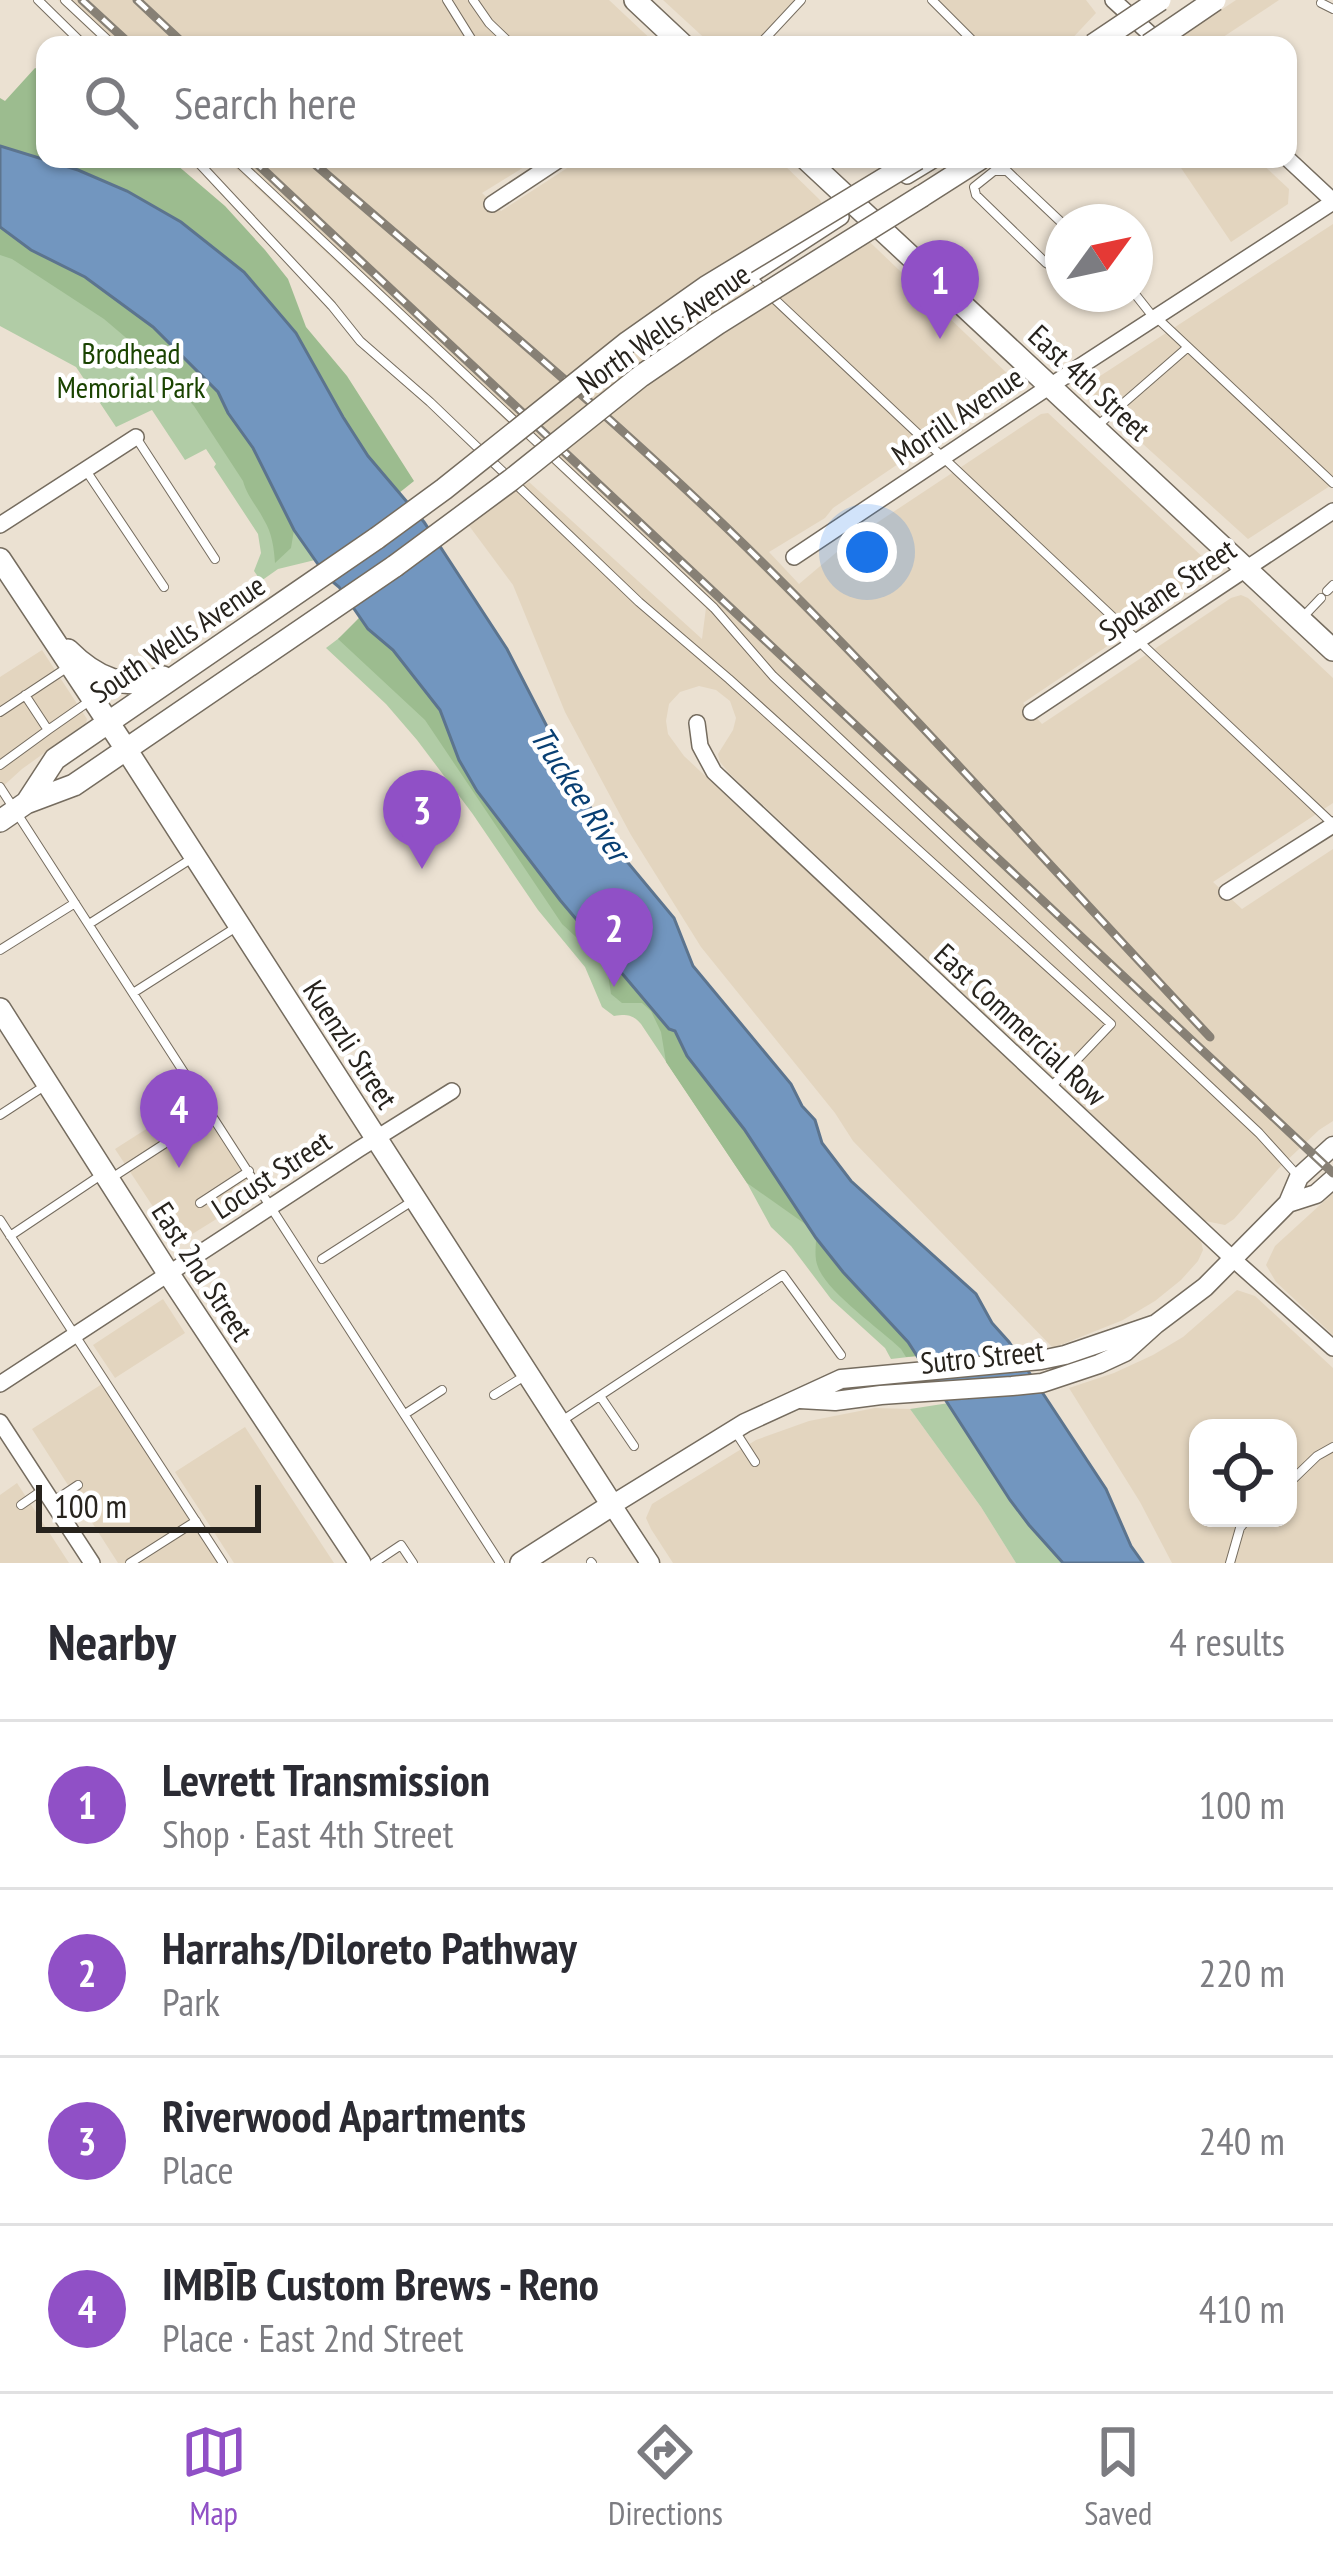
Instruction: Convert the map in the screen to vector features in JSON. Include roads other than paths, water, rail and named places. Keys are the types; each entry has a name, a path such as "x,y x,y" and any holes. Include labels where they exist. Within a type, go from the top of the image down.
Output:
{"main road":[{"path":"635,0 673,36"},
{"path":"1106,36 1160,0"},
{"path":"1163,36 1215,0"},
{"name":"East 4th Street","path":"816,168 1333,650"},
{"name":"North Wells Avenue","path":"377,538 706,287 902,168"},
{"name":"North Wells Avenue","path":"395,566 640,376 966,168"},
{"name":"South Wells Avenue","path":"14,811 55,759 377,538"},
{"name":"Kuenzli Street","path":"0,559 612,1505"},
{"name":"South Wells Avenue","path":"14,811 74,785 395,566"},
{"path":"44,627 98,675 120,683 157,680 196,662"},
{"name":"East 2nd Street","path":"0,1009 360,1563"},
{"path":"521,1563 612,1505"}],"street":[{"path":"1112,36 1125,5 1149,36"},
{"path":"492,204 546,168"},
{"path":"750,276 920,168"},
{"path":"1297,168 1333,202"},
{"name":"Morrill Avenue","path":"794,557 1333,202"},
{"path":"0,525 136,437"},
{"name":"Spokane Street","path":"1031,712 1330,518"},
{"name":"East Commercial Row","path":"697,723 705,760 714,772 1333,1348"},
{"path":"1227,892 1333,824"},
{"name":"Locust Street","path":"0,1384 452,1091"},
{"name":"Sutro Street","path":"612,1505 734,1430 800,1399 836,1401 1042,1383 1124,1352 1205,1287 1288,1203 1299,1178 1333,1146"},
{"name":"Sutro Street","path":"1288,1203 1316,1193 1333,1179"},
{"path":"0,1422 92,1563"},
{"name":"Kuenzli Street","path":"612,1505 650,1563"}],"lane":[{"path":"38,0 75,36"},
{"path":"65,0 103,36"},
{"path":"447,0 469,36"},
{"path":"472,0 503,36"},
{"path":"767,36 801,0"},
{"path":"932,0 968,36"},
{"path":"1321,3 1333,9"},
{"path":"203,168 360,341 639,602 1111,1024 1050,1088"},
{"path":"245,168 714,608 772,676 1242,1117 1299,1178"},
{"path":"1045,207 1007,171 994,171 974,187 976,196 1045,262"},
{"path":"750,276 1333,824"},
{"path":"1151,312 1333,483"},
{"path":"1095,428 1188,347"},
{"path":"136,437 215,560"},
{"path":"86,470 164,587"},
{"path":"1300,620 1327,592"},
{"path":"0,712 70,666"},
{"path":"26,695 48,730"},
{"path":"0,765 92,699"},
{"path":"0,787 500,1563"},
{"path":"89,924 195,857"},
{"path":"0,950 75,903"},
{"path":"133,993 239,926"},
{"path":"0,1115 47,1084"},
{"path":"10,1236 212,1113"},
{"path":"200,1202 249,1171"},
{"path":"322,1259 415,1199"},
{"path":"0,1220 223,1563"},
{"path":"559,1423 783,1275 841,1355"},
{"path":"494,1395 527,1374"},
{"path":"405,1414 442,1390"},
{"path":"600,1396 634,1446"},
{"path":"734,1430 755,1462"},
{"path":"1297,1475 1333,1448"},
{"path":"21,1504 78,1485"},
{"path":"130,1563 196,1521"},
{"path":"1230,1563 1241,1527"},
{"path":"374,1563 401,1545 413,1563"}],"water":[{"name":"Truckee River","path":"0,146 36,157 36,168 72,168 127,191 181,222 244,272 296,333 368,456 424,522 507,649 609,840 674,918 693,966 791,1084 815,1120 822,1143 851,1181 976,1294 1106,1489 1143,1563 1063,1563 1029,1525 908,1342 816,1238 744,1129 687,1056 675,1031 560,900 477,791 440,710 393,650 368,629 294,530 253,448 218,392 153,327 85,277 31,250 0,227"}],"railway":[{"path":"82,0 121,36"},
{"path":"137,0 175,36"},
{"path":"262,168 1333,1173"},
{"path":"319,168 575,389 730,531 913,718 1210,1037"}],"place":[{"name":"Levrett Transmission","path":"940,339"},
{"name":"Riverwood Apartments","path":"422,869"},
{"name":"Harrahs/Diloreto Pathway","path":"614,987"},
{"name":"IMBĪB Custom Brews - Reno","path":"179,1168"}],"park label":[{"name":"Brodhead Memorial Park","path":"131,369"}]}
